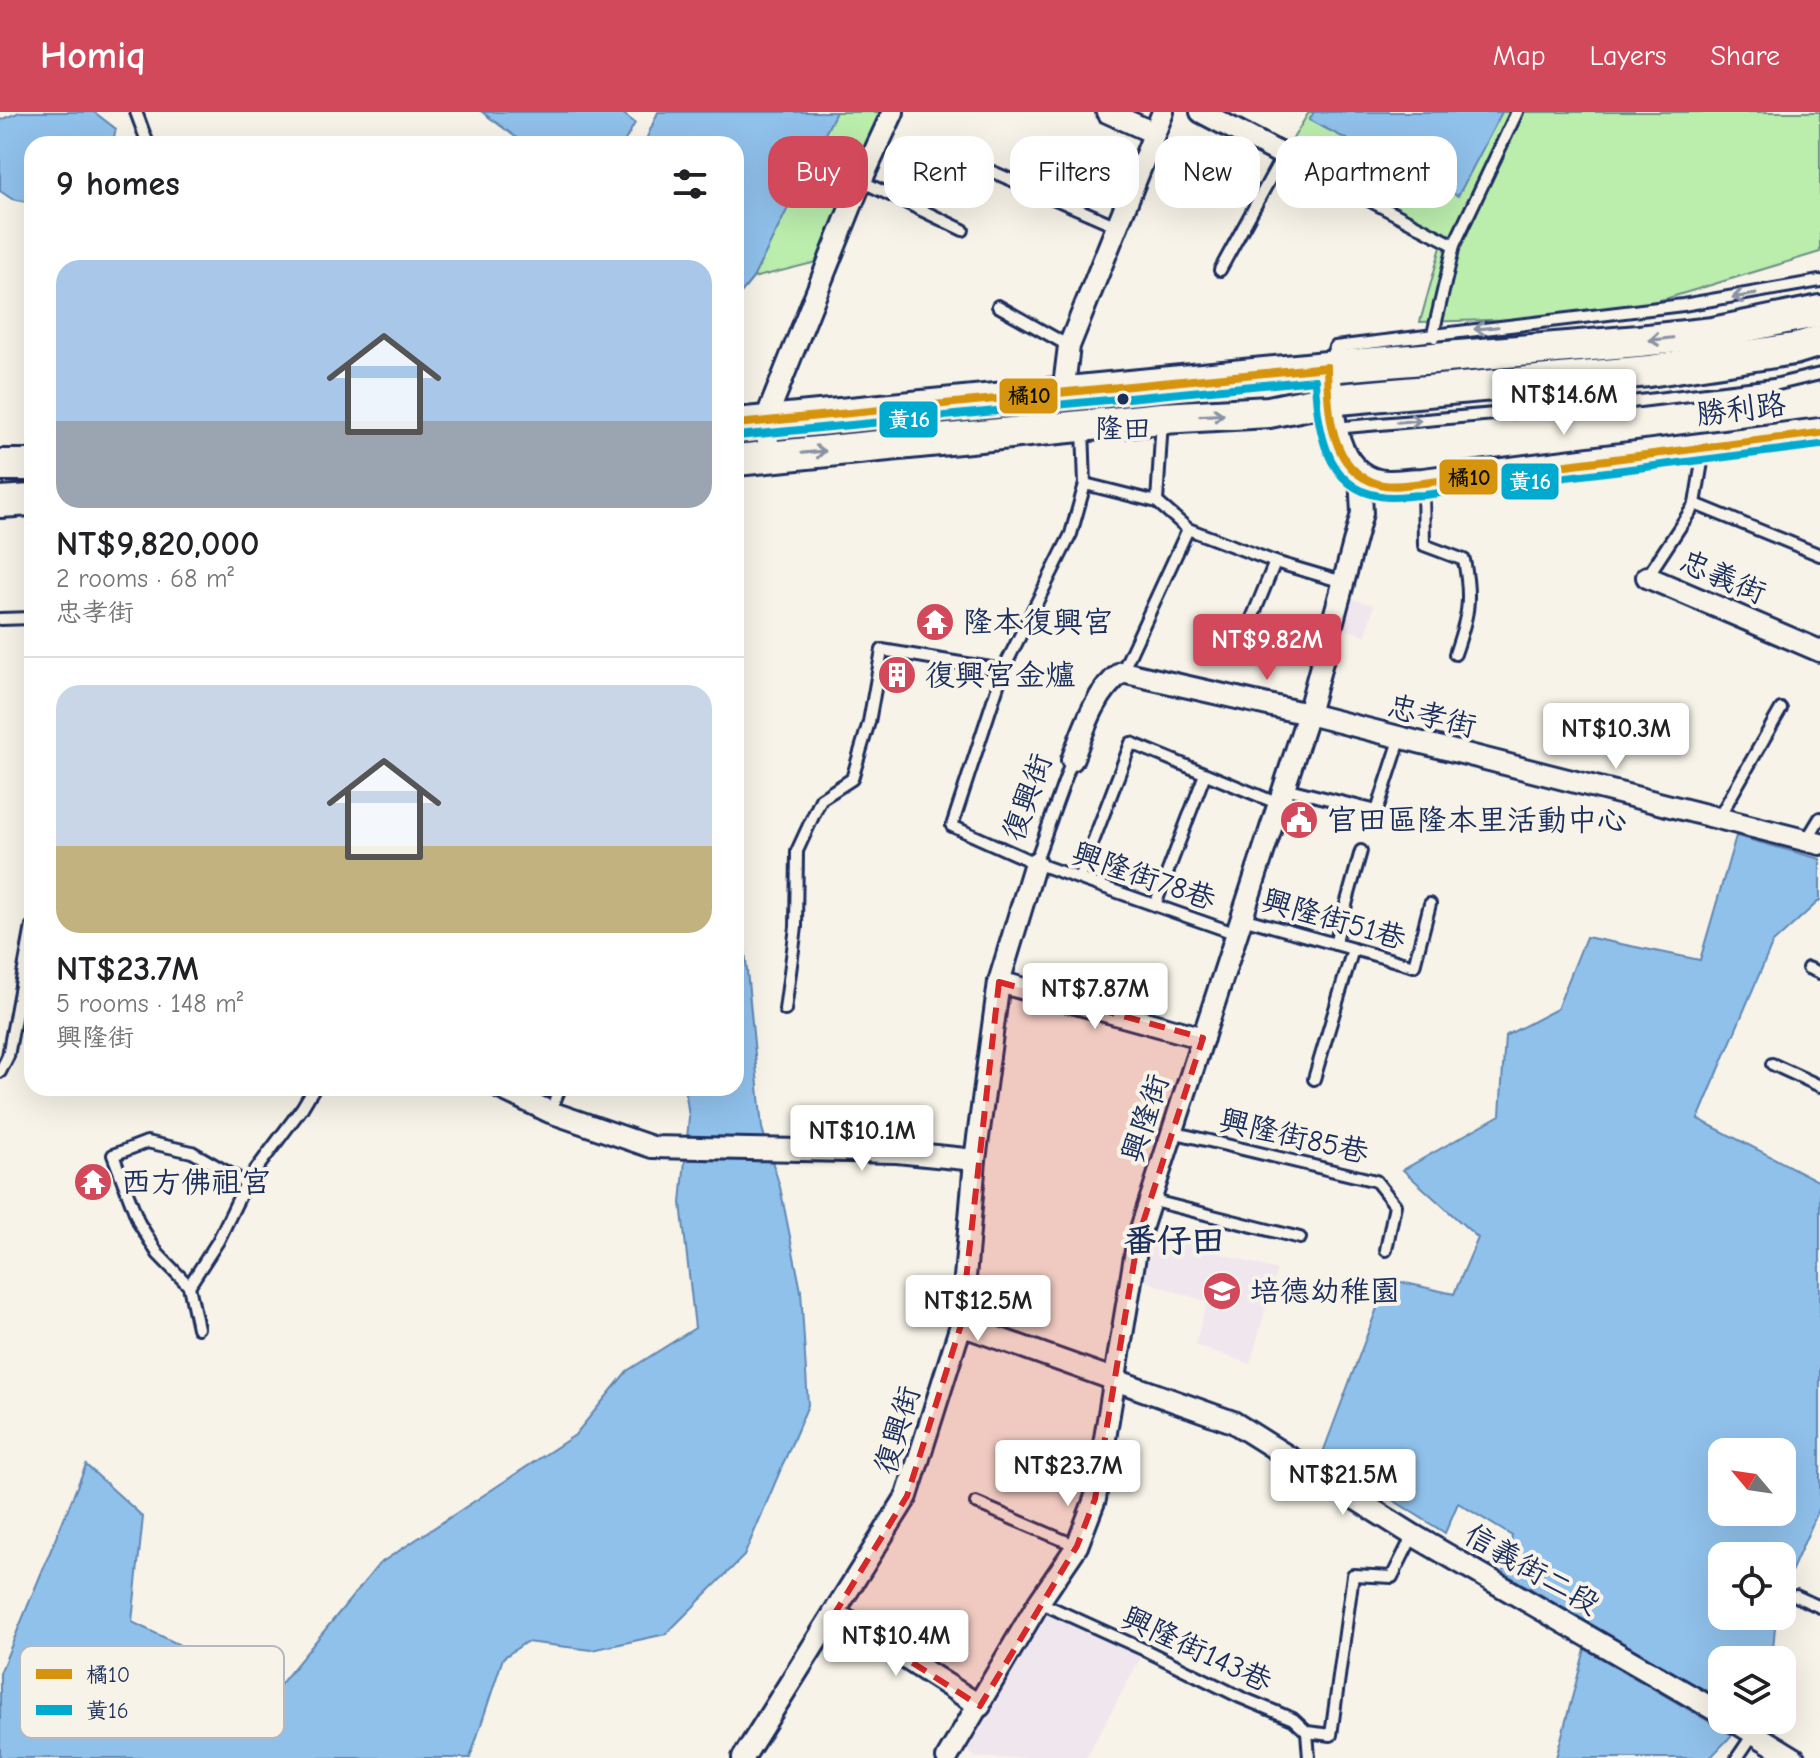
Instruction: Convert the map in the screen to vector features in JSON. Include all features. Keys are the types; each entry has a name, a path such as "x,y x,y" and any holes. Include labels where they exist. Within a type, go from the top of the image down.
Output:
{"main road":[{"path":"751,422 1379,363 1438,345 1713,333 1820,311"},
{"path":"744,459 1162,418 1269,412 1330,414 1438,389 1649,371 1794,349 1820,341"},
{"path":"1327,367 1335,442 1360,476"},
{"name":"勝利路","path":"1360,476 1379,484 1423,483 1820,433"},
{"path":"0,465 24,465"},
{"path":"0,502 24,500"}],"street":[{"path":"868,166 893,112"},
{"path":"1107,112 1154,133"},
{"path":"1063,394 1069,346 1163,112"},
{"path":"1201,112 1276,151"},
{"path":"769,456 751,422 849,208"},
{"name":"興隆街","path":"947,1758 1039,1602 1077,1546 1095,1499 1138,1238 1308,714 1362,513 1360,476"},
{"name":"忠義街","path":"1647,577 1820,651"},
{"name":"忠孝街","path":"1122,672 1308,714 1400,740 1813,843"},
{"name":"復興街","path":"1072,760 1105,685 1122,672"},
{"name":"復興街","path":"748,1756 907,1496 961,1325 975,1160 999,982 1035,863"},
{"path":"999,982 1203,1038"},
{"path":"518,1096 550,1112 652,1147 897,1152 975,1160"},
{"name":"信義街二段","path":"961,1325 1233,1422 1413,1535 1708,1706"},
{"path":"835,1613 980,1706"},
{"path":"1756,1734 1794,1758"}],"lane":[{"path":"136,112 145,136"},
{"path":"1438,345 1454,245 1517,112"},
{"path":"1220,270 1276,168"},
{"path":"994,172 1117,226"},
{"path":"868,184 963,230"},
{"path":"1384,208 1454,245"},
{"path":"1327,367 1335,347 1438,345 1820,281"},
{"path":"998,306 1069,346"},
{"path":"1330,414 1631,402 1774,385 1820,374"},
{"path":"1157,502 1162,418"},
{"path":"785,1010 796,927 797,851 821,799 852,779 869,722 882,650 1003,670 1071,534 1085,484 1083,426"},
{"path":"1647,577 1695,504 1704,448"},
{"path":"1423,483 1424,545 1464,560 1470,590 1467,617 1455,654"},
{"path":"1085,484 1157,502 1188,529 1275,562 1343,582"},
{"path":"1695,504 1820,555"},
{"path":"1122,672 1188,529"},
{"path":"1246,633 1275,562"},
{"path":"0,619 24,618"},
{"name":"興隆街78巷","path":"1003,670 952,826 1035,863 1155,905 1239,926"},
{"path":"1718,819 1781,709"},
{"path":"1079,878 1131,743 1205,774 1282,796 1377,811 1400,740"},
{"name":"復興街","path":"1035,863 1072,760"},
{"path":"1155,905 1205,774"},
{"path":"1813,843 1820,818"},
{"path":"1335,944 1361,851"},
{"name":"興隆街51巷","path":"1239,926 1335,944 1414,966 1430,904"},
{"path":"1314,1079 1353,949"},
{"path":"1808,968 1820,973"},
{"path":"0,1072 8,1056 24,969"},
{"path":"1772,1064 1820,1086"},
{"path":"189,1286 218,1241 246,1183 309,1096"},
{"path":"550,1112 557,1096"},
{"name":"興隆街85巷","path":"1172,1132 1376,1181 1395,1205 1386,1250"},
{"path":"198,1328 189,1286 158,1254 139,1223 113,1155 147,1142 192,1152 246,1183"},
{"path":"1150,1200 1300,1238"},
{"path":"976,1503 1077,1546"},
{"path":"1309,1758 1307,1732 1331,1735 1353,1575 1392,1577 1413,1535"},
{"path":"1796,1596 1820,1607"},
{"name":"興隆街143巷","path":"1039,1602 1293,1719 1307,1732"},
{"path":"1737,1758 1753,1734"}],"highlighted area":[{"path":"999,982 1203,1038 1138,1238 1095,1499 1077,1546 980,1706 835,1613 907,1496 961,1325"}],"shaded area":[{"path":"1352,599 1374,605 1366,635 1344,629"},
{"name":"培德幼稚園","path":"1151,1233 1277,1270 1250,1364 1195,1345 1207,1302 1139,1279"},
{"path":"1039,1602 1145,1650 1086,1758 978,1758 955,1744"}],"green space":[{"path":"682,112 893,112 868,166 868,136 768,136 768,208 846,208 817,262 753,278 744,289 744,136 668,136"},
{"path":"1309,112 1820,112 1820,252 1594,317 1420,322 1444,236 1388,208 1457,208 1457,136 1294,136"}],"water":[{"path":"20,112 94,112 116,129 114,136 24,136 24,201 12,199 0,191 0,120"},
{"path":"482,112 621,112 635,123 628,136 514,136"},
{"path":"658,112 836,112 824,136 768,136 768,208 788,208 753,278 744,289 744,136 648,136"},
{"path":"1314,112 1502,112 1458,196 1457,136 1340,136 1309,120"},
{"path":"1736,836 1820,859 1820,900 1772,944 1698,1119 1820,1182 1820,1507 1796,1561 1796,1542 1708,1542 1708,1630 1775,1630 1773,1646 1708,1646 1708,1696 1503,1572 1512,1536 1458,1503 1445,1533 1322,1455 1388,1279 1454,1294 1478,1238 1403,1170 1500,1115 1505,1036 1557,1009 1586,937 1700,960"},
{"path":"744,939 762,1128 780,1187 801,1291 808,1405 744,1556 666,1634 592,1650 526,1642 503,1658 470,1758 0,1758 0,1673 86,1465 143,1517 132,1622 182,1646 20,1646 20,1738 284,1738 284,1680 379,1564 575,1435 627,1371 695,1328 681,1203 689,1117 686,1096 744,1096"},
{"path":"1585,1649 1708,1721 1708,1734 1732,1735 1710,1758 1556,1758"}],"transit line":[{"name":"橘10","path":"744,423 1327,367 1331,419 1341,452 1362,477 1384,485 1423,483 1820,433"},
{"name":"黃16","path":"744,435 1315,380 1322,435 1336,468 1361,491 1386,497 1424,495 1820,445"}],"place":[{"name":"隆田","path":"1123,399"},
{"name":"隆本復興宮","path":"935,622"},
{"name":"復興宮金爐","path":"897,675"},
{"name":"官田區隆本里活動中心","path":"1299,820"},
{"name":"西方佛祖宮","path":"93,1182"},
{"name":"培德幼稚園","path":"1222,1291"}],"district":[{"name":"番仔田","path":"1174,1240"}]}
